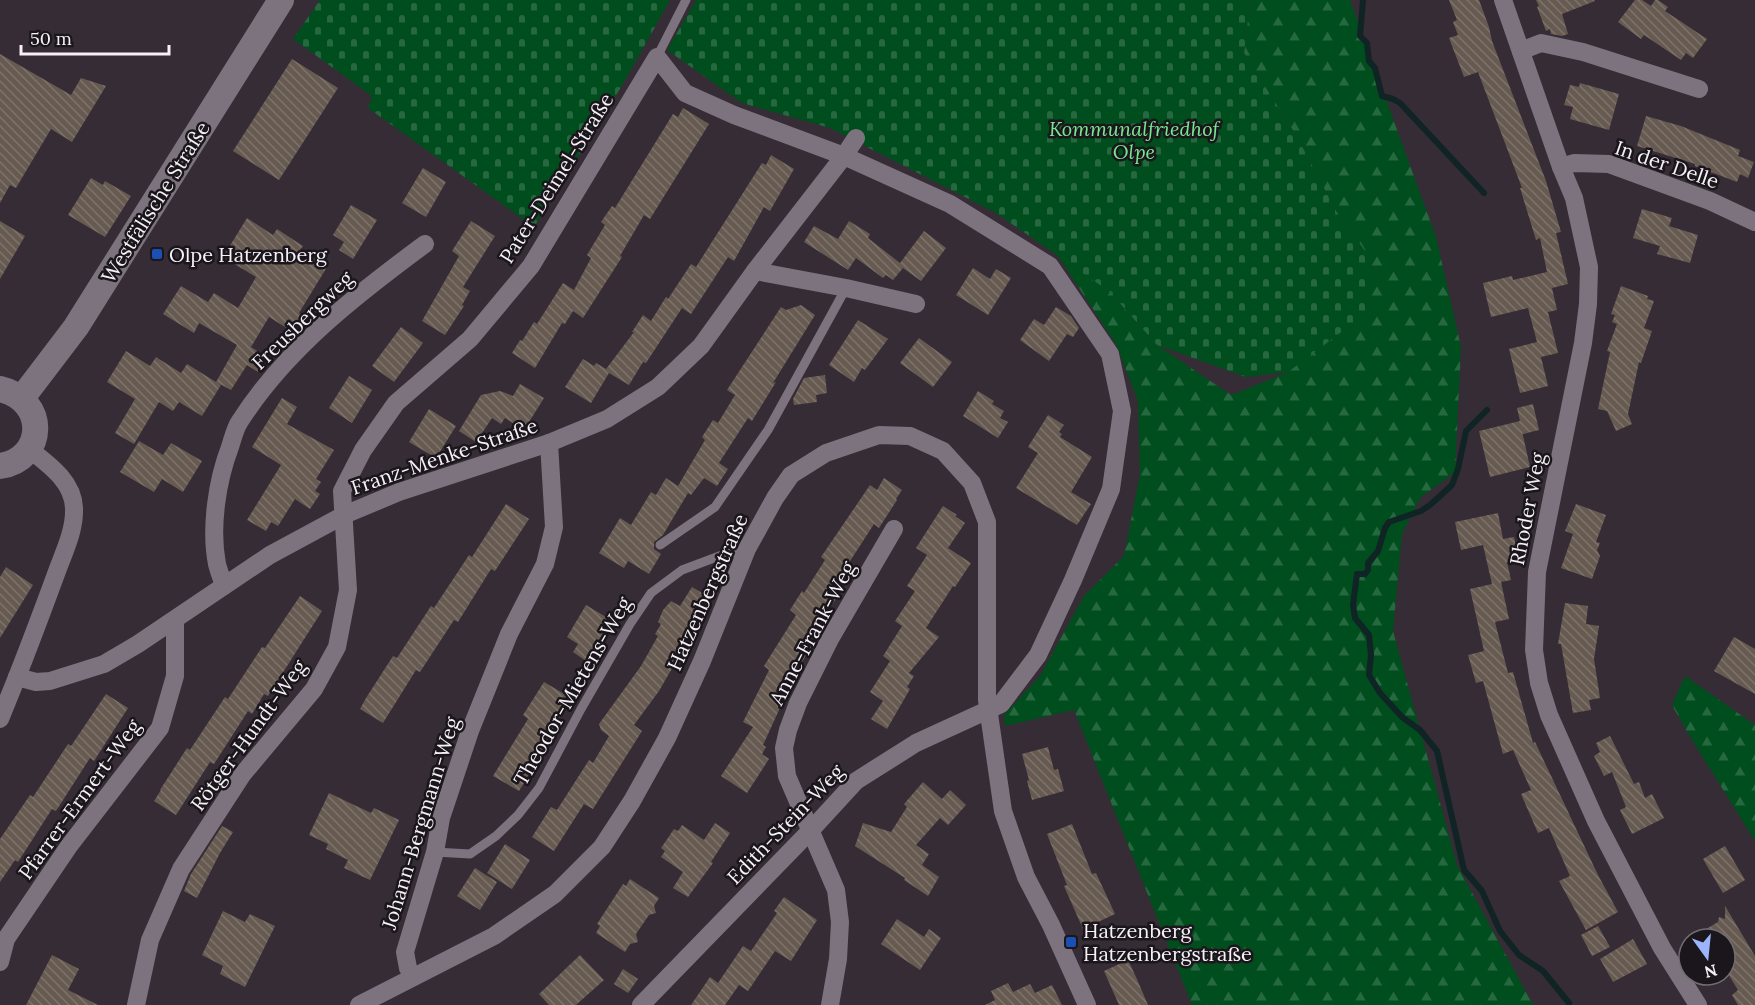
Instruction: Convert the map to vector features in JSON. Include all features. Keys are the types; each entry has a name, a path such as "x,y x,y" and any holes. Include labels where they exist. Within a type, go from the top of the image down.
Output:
{"street":[{"name":"Westfälische Straße","path":"11,393 76,327 281,0"},
{"name":"Rhoder Weg","path":"1503,0 1574,198 1589,267 1588,304 1583,343 1537,572 1534,650 1539,683 1549,715 1596,821 1662,948 1698,1005"},
{"path":"1521,51 1541,43 1573,50 1699,89"},
{"path":"657,57 685,93 734,115 844,156"},
{"name":"Pater-Deimel-Straße","path":"344,515 342,491 363,450 396,403 470,339 531,266 657,57"},
{"name":"Franz-Menke-Straße","path":"17,677 36,682 50,681 104,664 175,620 270,555 344,515 399,492 549,443 607,419 658,387 701,346 856,138"},
{"name":"Edith-Stein-Weg","path":"641,1005 856,781 916,744 1001,704 1038,654 1073,580 1111,489 1122,411 1110,354 1050,266 950,204 844,156"},
{"name":"In der Delle","path":"1561,167 1574,163 1609,164 1710,201 1755,222"},
{"name":"Freusbergweg","path":"224,586 217,564 214,528 222,468 238,423 275,374 324,325 368,286 425,244"},
{"path":"755,271 916,304"},
{"path":"0,466 18,460 29,449 35,430 34,418 29,407 11,393"},
{"name":"Hatzenbergstraße","path":"359,1005 494,936 555,894 602,847 632,801 667,738 702,661 747,549 775,498 791,475 826,453 879,435 910,436 943,452 972,483 987,522 987,700 1004,811 1026,877 1051,925 1087,1005"},
{"name":"Johann-Bergmann-Weg","path":"413,977 408,968 405,952 435,852 441,818 470,731 509,634 546,564 554,527 549,443"},
{"path":"0,719 71,532 74,508 66,483 29,449"},
{"name":"Rötger-Hundt-Weg","path":"136,1005 150,940 181,869 242,775 314,689 337,647 348,590 344,515"},
{"name":"Anne-Frank-Weg","path":"830,1005 838,959 840,922 836,890 787,776 784,748 798,703 830,639 894,529"},
{"name":"Pfarrer-Ermert-Weg","path":"0,962 6,939 69,846 160,728 175,676 175,620"}],"lane":[{"path":"657,57 686,0"},
{"path":"660,545 715,507 768,430 846,288"},
{"name":"Theodor-Mietens-Weg","path":"435,852 470,854 496,836 518,815 539,788 581,709 630,624 651,593 682,570 722,555 747,549"}],"green space":[{"path":"320,0 670,0 623,84 534,227 368,108 372,96 293,39"},
{"name":"Kommunalfriedhof Olpe","path":"696,0 1250,0 1244,53 1297,137 1336,211 1370,258 1368,312 1288,372 1246,377 1157,345 1110,292 996,213 830,128 742,103 667,50"},
{"path":"1250,0 1350,0 1436,237 1461,347 1455,472 1420,498 1402,534 1393,631 1457,865 1533,1005 1192,1005 1074,710 1005,726 1004,715 1040,676 1084,596 1124,556 1140,474 1138,401 1116,344 1056,253 1110,292 1157,345 1231,395 1289,372 1370,258 1336,211 1297,137 1244,53"},
{"path":"1685,676 1755,725 1755,841 1672,705"}],"building":[{"path":"1449,0 1479,0 1492,41 1546,181 1561,232 1556,233 1568,284 1552,288 1557,310 1548,312 1558,353 1541,357 1548,386 1520,393 1509,349 1537,342 1528,308 1491,317 1483,283 1512,276 1513,280 1547,272 1540,238 1536,240 1520,188 1522,188 1478,72 1464,77 1449,38 1458,35 1453,22 1457,20"},
{"path":"1536,0 1595,1 1562,14 1568,34 1562,36 1551,34 1550,29 1546,31"},
{"path":"1635,0 1642,0 1651,6 1655,0 1658,0 1668,7 1665,11 1707,39 1693,58 1686,53 1681,60 1644,35 1641,39 1618,22"},
{"path":"0,54 71,95 81,78 106,86 72,142 51,129 16,188 10,185 0,203"},
{"path":"292,59 338,88 279,180 233,151"},
{"path":"1580,83 1619,94 1609,130 1570,119 1573,107 1564,105 1570,85 1579,87"},
{"path":"683,108 709,124 650,219 644,215 620,256 622,257 583,318 573,311 565,324 562,323 535,368 512,353 534,322 537,324 563,283 574,290 591,258 587,255 605,225 601,222 612,206 615,208 673,114 678,117"},
{"path":"1646,116 1681,126 1740,150 1738,156 1754,162 1748,178 1740,174 1737,182 1695,166 1695,164 1637,146"},
{"path":"771,155 794,169 770,211 764,207 734,261 728,257 691,314 682,308 629,385 609,373 591,403 565,387 583,359 594,366 596,363 606,369 634,332 632,332 643,315 651,321 691,264 696,267 762,163 766,165"},
{"path":"423,168 446,182 426,217 402,203"},
{"path":"91,178 103,185 105,181 131,196 105,237 68,215"},
{"path":"351,205 377,220 353,259 339,250 344,242 333,235"},
{"path":"1642,209 1672,218 1669,226 1698,235 1690,263 1657,254 1660,246 1633,238"},
{"path":"247,218 273,235 277,229 303,246 300,250 327,267 299,313 303,316 293,332 269,317 251,347 267,357 258,372 247,365 231,390 218,383 221,385 202,416 179,402 173,411 159,402 134,444 115,433 135,399 107,382 126,351 150,366 156,357 181,373 187,364 216,382 237,345 199,323 194,333 163,314 181,286 208,302 214,293 238,308 256,277 223,257"},
{"path":"0,221 25,236 0,279"},
{"path":"471,221 495,236 463,287 470,291 462,305 464,306 445,335 422,321 459,256 452,251"},
{"path":"849,221 870,234 868,238 900,263 924,231 946,248 921,281 903,268 893,280 886,275 883,278 856,258 848,270 804,242 814,226 838,239"},
{"path":"973,268 990,279 996,269 1011,278 988,315 956,295"},
{"path":"1621,286 1648,296 1647,299 1654,301 1644,328 1652,331 1641,363 1639,362 1628,414 1632,424 1616,431 1607,411 1598,409 1610,352 1607,351 1617,324 1612,322 1615,315 1611,314"},
{"path":"801,305 815,315 752,421 748,418 719,463 728,469 717,486 704,478 691,495 688,493 663,535 654,542 654,549 661,554 649,574 628,561 624,568 599,553 620,518 631,525 651,492 656,495 666,478 678,486 705,440 702,437 713,420 718,423 735,395 727,390 781,307 786,310"},
{"path":"1056,307 1071,316 1079,328 1073,337 1067,334 1049,361 1020,340 1034,319 1044,325"},
{"path":"858,320 888,339 865,370 862,368 854,382 829,365"},
{"path":"401,327 423,343 394,382 372,366"},
{"path":"919,338 952,362 933,387 900,363"},
{"path":"825,375 827,393 816,395 817,402 794,405 793,399 804,378"},
{"path":"349,376 372,390 352,423 329,408"},
{"path":"520,384 544,398 524,430 505,418 501,424 492,418 476,442 459,431 481,395 500,391 513,396"},
{"path":"978,391 994,401 992,404 1004,411 1000,418 1008,422 998,438 963,416"},
{"path":"282,398 297,407 287,424 334,450 316,479 321,482 315,491 320,494 310,509 295,499 278,526 271,522 266,531 247,520 281,465 252,447"},
{"path":"1533,404 1539,430 1523,434 1522,431 1530,467 1490,477 1479,431 1520,421 1517,408"},
{"path":"429,409 456,426 436,458 409,442"},
{"path":"1048,415 1064,425 1059,432 1062,434 1060,437 1092,457 1071,492 1091,504 1077,525 1016,488 1038,453 1028,447"},
{"path":"139,441 163,455 171,443 202,461 183,492 162,479 154,492 120,472"},
{"path":"884,478 902,490 879,528 874,524 832,589 839,594 807,642 812,646 781,695 785,697 763,745 766,747 762,754 769,759 747,793 721,776 753,727 743,722 769,670 764,666 796,615 790,610 825,560 821,557 870,485 877,490"},
{"path":"506,504 529,519 495,571 491,569 458,622 454,620 420,672 416,670 383,723 360,709 393,656 397,658 431,606 434,608 469,555 472,557"},
{"path":"1576,504 1606,515 1596,542 1600,543 1597,550 1600,556 1592,579 1561,568 1573,534 1565,531"},
{"path":"943,506 965,523 948,548 971,563 926,628 939,637 909,673 914,676 907,687 910,689 887,729 871,719 883,701 870,692 890,661 883,656 902,626 895,621 915,591 907,586 927,555 916,548"},
{"path":"1498,513 1503,539 1514,537 1519,560 1507,562 1511,580 1501,582 1509,619 1495,622 1508,673 1513,672 1533,743 1535,742 1618,912 1586,930 1559,881 1570,876 1549,828 1538,833 1521,794 1531,790 1513,750 1503,754 1483,681 1476,683 1468,655 1484,651 1470,589 1492,584 1483,545 1461,550 1455,522"},
{"path":"6,567 33,585 0,638 0,577"},
{"path":"692,587 707,596 676,648 682,651 659,691 634,725 642,731 593,809 584,804 554,851 532,837 551,807 557,810 589,760 593,763 609,736 601,730 599,724 641,666 658,636 655,634 661,624 658,622 663,610 671,601 680,606"},
{"path":"300,596 322,611 268,696 264,694 252,714 248,711 214,764 210,762 176,815 154,801 187,748 190,750 225,697 228,699 262,647 265,648"},
{"path":"1565,603 1588,606 1586,624 1599,626 1594,659 1600,698 1589,700 1591,710 1573,713 1561,644 1558,644"},
{"path":"586,605 611,620 586,661 573,652 578,644 567,637"},
{"path":"1734,637 1755,649 1755,694 1714,671"},
{"path":"544,682 571,698 551,732 554,733 519,791 493,776 528,719 523,715"},
{"path":"106,694 128,708 94,761 90,758 56,811 52,809 18,862 15,860 0,882 0,839 30,795 33,797 68,744 71,746"},
{"path":"1610,736 1634,784 1639,782 1645,798 1652,794 1664,818 1632,834 1620,810 1626,807 1612,772 1604,776 1594,756 1600,752 1596,743"},
{"path":"1048,747 1054,770 1058,769 1064,791 1032,800 1022,754"},
{"path":"923,782 942,799 950,790 966,805 948,825 940,818 916,845 929,854 922,865 939,877 928,896 904,880 905,878 855,846 863,823 891,832 907,807 904,804"},
{"path":"329,793 371,813 374,808 399,820 370,880 344,868 348,860 326,849 328,844 309,835"},
{"path":"715,823 730,833 711,862 713,863 688,897 673,888 683,872 661,857 665,851 661,848 674,829 678,831 682,825 704,840"},
{"path":"1072,824 1092,874 1096,873 1115,914 1083,929 1064,886 1067,885 1047,834"},
{"path":"222,826 233,832 197,898 184,891 191,874"},
{"path":"505,844 530,860 512,889 487,873"},
{"path":"1725,846 1745,880 1723,893 1703,859"},
{"path":"475,868 497,882 480,910 457,896"},
{"path":"630,879 659,898 654,906 656,913 649,915 636,934 638,942 630,944 625,952 596,933 600,926 597,924 623,884 626,886"},
{"path":"784,897 817,920 791,961 775,951 748,991 739,985 725,1005 691,1005 710,977 718,983 743,946 751,951 777,913 774,911"},
{"path":"1725,906 1755,956 1755,1005 1738,1005 1732,995 1738,990 1736,987 1737,927 1709,927 1718,922 1719,917 1725,919"},
{"path":"223,911 245,922 250,914 275,926 245,987 220,974 223,966 202,955"},
{"path":"897,919 924,937 929,929 941,938 920,970 881,944"},
{"path":"1598,926 1610,947 1592,956 1581,935"},
{"path":"1633,939 1647,964 1613,982 1600,959"},
{"path":"52,955 79,969 68,990 98,1005 26,1005"},
{"path":"580,955 604,980 576,1005 549,1005 539,994"},
{"path":"1128,960 1148,1005 1119,1005 1104,971"},
{"path":"623,969 638,979 628,993 614,984"},
{"path":"1008,983 1013,992 1030,984 1035,993 1052,985 1062,1005 985,1005 995,1000 991,991"}],"waterway":[{"path":"1363,0 1360,36 1367,43 1369,61 1375,68 1382,96 1400,103 1484,193"},
{"path":"1487,410 1466,431 1452,485 1421,511 1389,522 1378,551 1368,563 1368,570 1365,574 1357,574 1353,605 1355,618 1369,635 1371,655 1369,675 1380,693 1402,717 1420,730 1437,751 1464,870 1482,891 1500,931 1519,955 1543,971 1569,1003"}],"place":[{"name":"Olpe Hatzenberg","path":"157,254"},
{"name":"Hatzenberg Hatzenbergstraße","path":"1071,942"}]}
